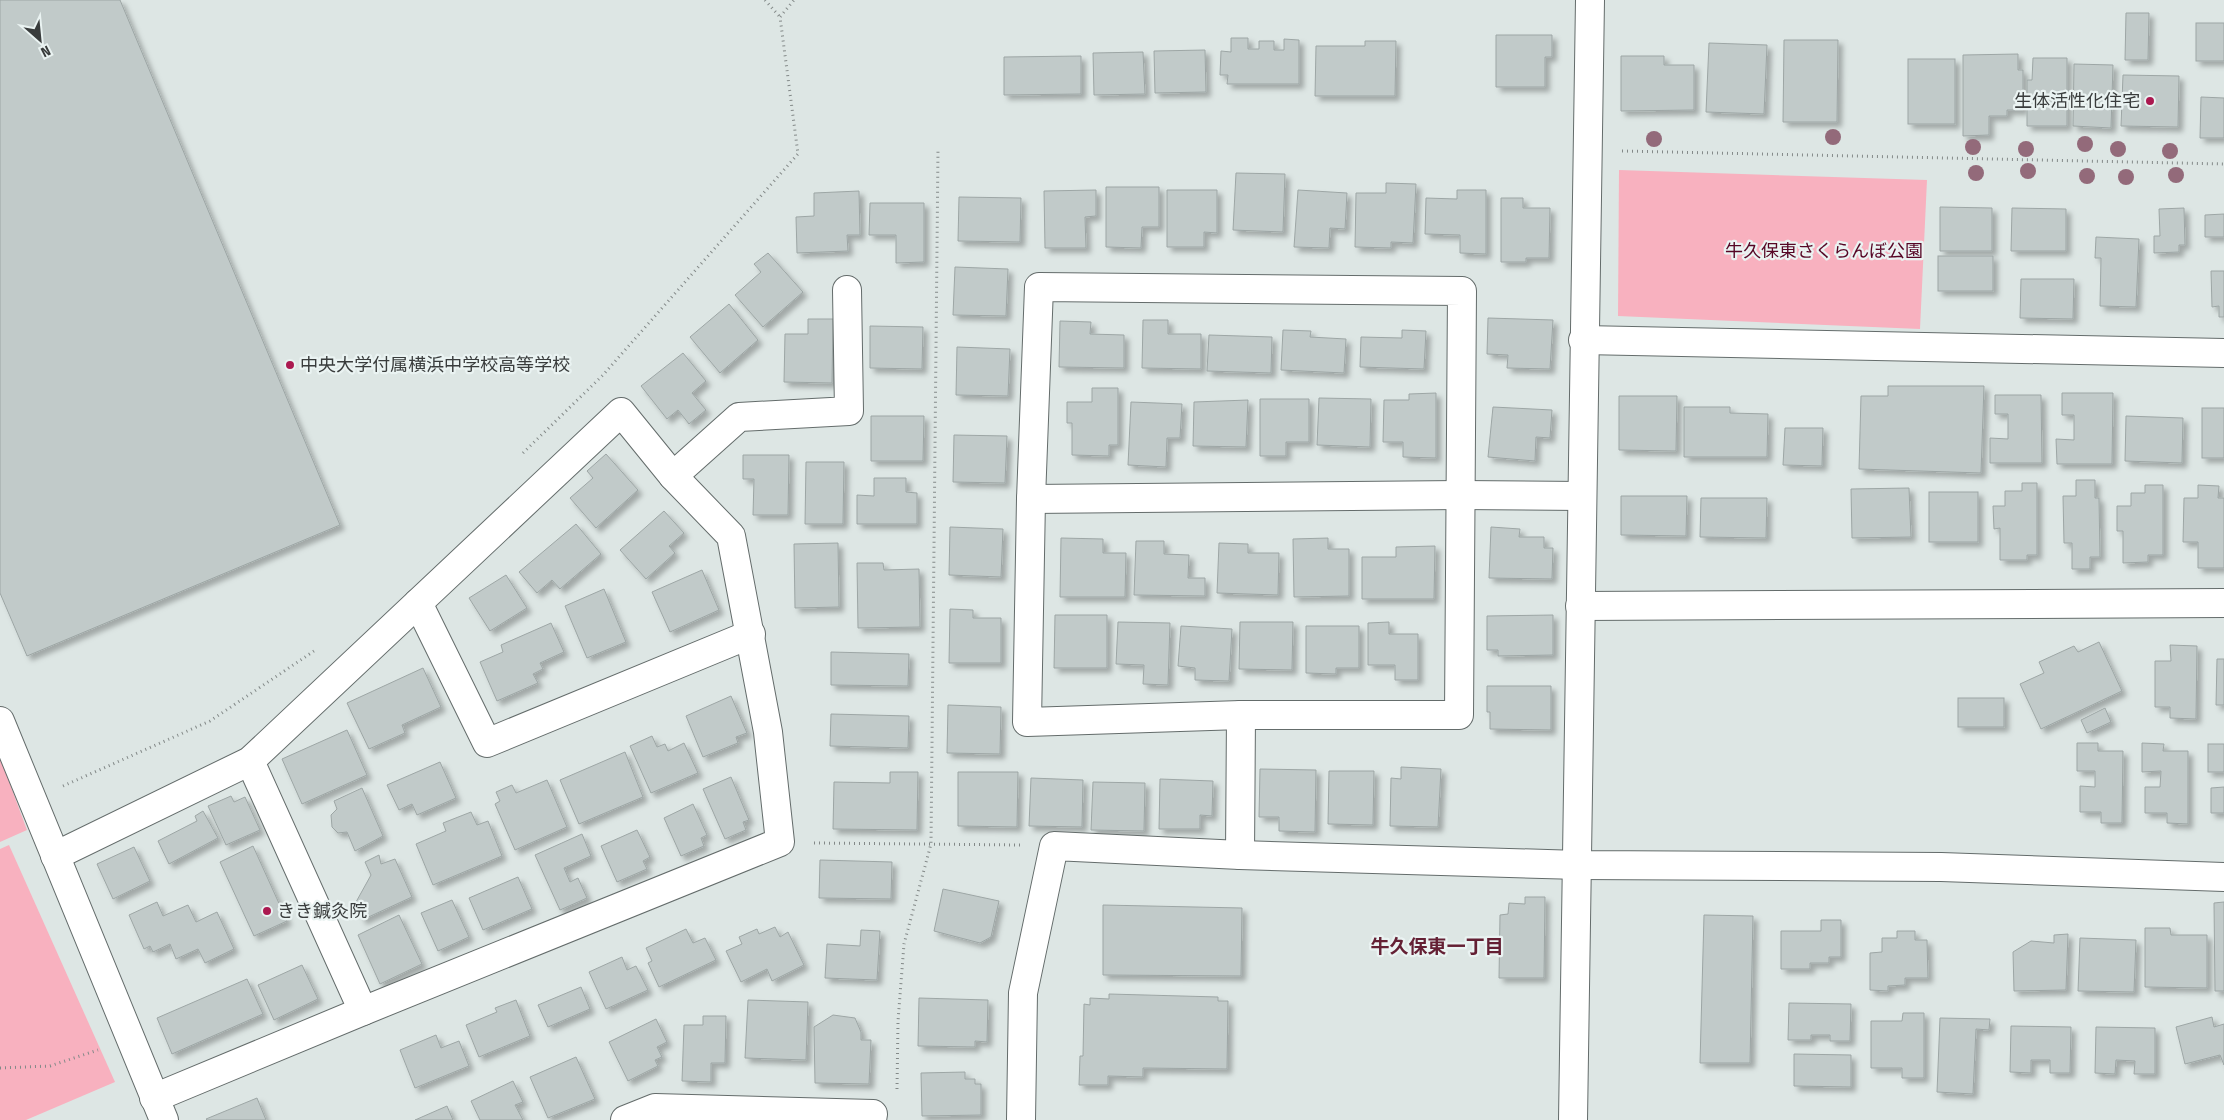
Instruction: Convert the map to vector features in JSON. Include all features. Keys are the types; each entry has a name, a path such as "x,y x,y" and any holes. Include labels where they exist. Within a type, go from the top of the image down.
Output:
{"street":[{"path":"1573,1120 1579,865 1583,340 1590,0"},
{"path":"1039,287 1462,291 1459,715 1241,715 1027,722 1031,499 1039,287"},
{"path":"673,476 739,417 849,411 847,290"},
{"path":"1583,340 2224,353"},
{"path":"1,728 159,1109 363,1011 780,842 768,732 731,536 673,476 621,412 250,761 55,856"},
{"path":"1031,499 1460,494 1582,496"},
{"path":"1580,606 2224,603"},
{"path":"418,604 487,743 751,634"},
{"path":"1240,855 1241,715"},
{"path":"250,761 363,1011"},
{"path":"1021,1120 1023,994 1054,846 1240,855 1579,865 1941,867 2224,877"},
{"path":"625,1120 655,1108 872,1117"}],"path":[{"path":"519,457 604,374 798,154 780,17 765,0"},
{"path":"780,17 794,0"},
{"path":"872,1117 897,1115 898,1021 904,944 931,844 938,150"},
{"path":"1587,150 2224,164"},
{"path":"32,799 210,721 319,647"},
{"path":"780,842 1054,846"},
{"path":"0,1068 50,1066 101,1049 129,1037"}],"green space":[{"name":"牛久保東さくらんぼ公園","path":"1619,170 1927,180 1920,329 1618,316"},
{"path":"0,757 27,830 0,842"},
{"path":"9,845 115,1082 26,1120 0,1120 0,849"}],"building":[{"path":"0,0 120,0 340,525 27,656 0,593"},
{"path":"2126,13 2149,13 2148,60 2125,60"},
{"path":"2196,23 2224,23 2224,61 2196,61"},
{"path":"1496,35 1552,35 1552,57 1545,57 1545,87 1496,87"},
{"path":"1231,38 1248,38 1248,49 1259,49 1259,41 1274,41 1274,50 1284,50 1284,39 1299,40 1299,84 1227,84 1228,75 1220,75 1221,51 1231,52"},
{"path":"1784,40 1838,40 1837,122 1783,122"},
{"path":"1365,41 1396,41 1395,96 1315,96 1316,46 1365,46"},
{"path":"1709,43 1767,45 1764,114 1706,112"},
{"path":"1205,50 1206,92 1155,93 1154,51"},
{"path":"1143,52 1145,94 1094,95 1093,53"},
{"path":"2018,54 2018,70 2023,70 2023,110 2007,110 2007,116 1989,116 1989,135 1963,136 1963,55"},
{"path":"1081,56 1081,94 1004,95 1004,57"},
{"path":"1621,56 1664,56 1664,65 1694,65 1694,110 1621,111"},
{"path":"2033,58 2067,58 2067,126 2027,126 2027,80 2032,80"},
{"path":"1908,59 1955,59 1955,124 1908,124"},
{"path":"2074,64 2113,65 2111,128 2073,126"},
{"name":"生体活性化住宅","path":"2123,75 2179,76 2178,127 2121,126"},
{"path":"2201,97 2224,98 2224,138 2200,138"},
{"path":"1236,173 1285,174 1283,232 1233,230"},
{"path":"1386,183 1416,184 1413,243 1391,242 1391,248 1355,247 1356,193 1386,193"},
{"path":"1106,187 1159,187 1159,227 1142,227 1141,248 1106,247"},
{"path":"1096,190 1096,216 1085,217 1086,248 1045,248 1044,191"},
{"path":"1167,190 1217,190 1217,233 1204,232 1204,247 1167,247"},
{"path":"1298,190 1347,193 1345,229 1330,228 1329,248 1294,247"},
{"path":"1457,190 1486,190 1486,254 1460,253 1460,235 1425,234 1426,198 1457,199"},
{"path":"859,191 860,235 847,235 848,251 797,253 796,217 814,216 814,193"},
{"path":"959,197 1021,198 1020,242 958,241"},
{"path":"1501,198 1523,198 1523,208 1550,208 1549,258 1526,258 1526,262 1501,262"},
{"path":"870,203 924,203 924,262 896,263 896,235 869,235"},
{"path":"1940,207 1992,208 1992,251 1940,251"},
{"path":"2012,208 2066,209 2066,251 2011,251"},
{"path":"2184,208 2185,245 2179,245 2179,252 2154,253 2154,236 2160,236 2159,209"},
{"path":"2224,214 2224,237 2205,237 2205,215"},
{"path":"2096,237 2139,239 2136,307 2100,306 2101,258 2095,258"},
{"path":"768,253 803,292 763,327 735,295 761,272 754,264"},
{"path":"1938,256 1993,256 1993,291 1938,291"},
{"path":"955,267 1008,269 1006,316 953,315"},
{"path":"2211,271 2224,271 2224,317 2219,317 2219,306 2212,307"},
{"path":"2021,279 2074,279 2073,319 2020,318"},
{"path":"729,304 758,340 720,373 690,337"},
{"path":"1488,318 1553,320 1550,369 1507,368 1508,355 1487,354"},
{"path":"808,319 833,319 832,383 784,382 785,334 808,334"},
{"path":"1143,320 1168,320 1168,334 1201,334 1201,369 1142,368"},
{"path":"1060,321 1091,322 1090,334 1124,335 1124,368 1059,367"},
{"path":"870,326 923,327 922,369 870,368"},
{"path":"1283,330 1311,331 1310,337 1346,339 1344,373 1281,370"},
{"path":"1402,330 1426,331 1424,369 1360,367 1361,337 1402,338"},
{"path":"1209,335 1272,337 1271,373 1207,371"},
{"path":"957,347 1010,349 1008,396 956,395"},
{"path":"683,353 706,381 692,393 706,410 689,424 678,410 667,419 641,386"},
{"path":"1888,386 1984,386 1981,473 1859,469 1861,396 1888,396"},
{"path":"1092,388 1118,388 1118,445 1109,445 1109,456 1072,455 1072,423 1067,423 1067,402 1092,402"},
{"path":"1436,393 1436,458 1403,457 1403,442 1383,442 1384,400 1409,400 1409,394"},
{"path":"2062,393 2113,393 2112,464 2057,464 2056,439 2074,440 2074,415 2062,415"},
{"path":"1995,395 2041,395 2042,463 1990,463 1990,438 2008,439 2008,414 1995,414"},
{"path":"1619,396 1677,396 1676,451 1619,450"},
{"path":"1319,398 1371,399 1370,447 1317,445"},
{"path":"1260,399 1309,399 1309,442 1286,442 1286,456 1260,456"},
{"path":"1248,400 1246,447 1193,446 1194,402"},
{"path":"1131,402 1182,404 1180,438 1167,438 1166,467 1128,465"},
{"path":"1493,407 1552,410 1550,438 1536,437 1535,461 1488,457"},
{"path":"1684,407 1730,407 1730,413 1768,414 1767,457 1684,457"},
{"path":"2202,408 2224,408 2224,458 2202,458"},
{"path":"871,416 924,416 923,461 871,461"},
{"path":"2126,416 2183,418 2182,463 2125,461"},
{"path":"1785,428 1823,428 1822,466 1783,465"},
{"path":"954,435 1007,436 1005,483 953,482"},
{"path":"606,454 638,490 596,528 570,498 593,478 587,471"},
{"path":"743,455 789,455 788,515 753,515 754,479 743,479"},
{"path":"806,462 844,462 843,524 805,524"},
{"path":"874,478 906,478 906,492 917,493 917,524 857,524 857,495 874,496"},
{"path":"2076,480 2095,480 2095,498 2099,498 2100,557 2090,557 2090,569 2072,569 2072,543 2064,543 2063,496 2076,496"},
{"path":"2022,483 2037,483 2037,555 2027,555 2027,560 2000,560 2000,528 1994,529 1993,506 2005,506 2005,491 2022,491"},
{"path":"2145,485 2163,485 2163,555 2148,555 2148,562 2123,563 2123,531 2117,531 2117,506 2131,506 2131,493 2145,493"},
{"path":"2198,485 2219,486 2218,498 2224,498 2224,568 2198,568 2198,542 2183,542 2184,498 2198,498"},
{"path":"1909,488 1911,537 1852,538 1851,489"},
{"path":"1929,492 1978,492 1978,542 1929,542"},
{"path":"1621,496 1687,496 1686,536 1621,535"},
{"path":"1701,498 1767,498 1766,538 1700,537"},
{"path":"664,511 684,533 669,546 675,553 646,579 620,550"},
{"path":"576,524 601,554 560,589 552,580 537,593 519,572"},
{"path":"950,527 1003,529 1001,577 949,575"},
{"path":"1491,527 1520,529 1519,537 1544,537 1544,548 1553,548 1552,579 1489,578"},
{"path":"1061,538 1103,539 1103,553 1126,553 1125,597 1060,597"},
{"path":"1328,538 1328,549 1349,549 1349,596 1294,597 1293,539"},
{"path":"1136,541 1164,541 1164,554 1189,555 1188,578 1205,578 1205,596 1134,595"},
{"path":"838,543 839,607 795,608 794,544"},
{"path":"1219,543 1248,544 1248,553 1279,553 1278,595 1217,593"},
{"path":"1435,546 1434,599 1362,599 1362,557 1396,557 1396,547"},
{"path":"857,563 883,563 884,570 919,569 920,627 858,628"},
{"path":"702,570 719,610 670,632 652,592"},
{"path":"506,575 527,608 490,631 469,598"},
{"path":"604,589 626,642 587,658 565,606"},
{"path":"950,609 973,610 973,618 1001,618 1001,663 949,663"},
{"path":"1055,615 1107,615 1107,668 1054,668"},
{"path":"1553,615 1553,655 1498,656 1498,650 1487,650 1487,616"},
{"path":"1118,622 1170,623 1168,685 1143,684 1144,665 1116,664"},
{"path":"1240,622 1293,622 1292,670 1239,669"},
{"path":"1389,622 1389,634 1418,634 1418,680 1395,680 1395,665 1368,665 1368,623"},
{"path":"551,623 564,652 540,663 543,669 533,674 538,683 497,701 480,662 503,652 501,645"},
{"path":"1181,626 1232,629 1229,681 1195,680 1195,668 1178,666"},
{"path":"1306,626 1359,626 1359,668 1336,668 1336,674 1306,673"},
{"path":"2099,642 2122,691 2041,729 2020,684 2044,673 2039,662 2074,646 2078,652"},
{"path":"2170,645 2197,646 2196,719 2170,718 2170,707 2155,707 2155,661 2171,661"},
{"path":"831,652 909,654 908,686 831,685"},
{"path":"2217,659 2224,659 2224,705 2216,705"},
{"path":"423,668 441,707 402,725 405,733 369,749 347,703"},
{"path":"1487,686 1551,686 1551,730 1490,729 1490,712 1487,712"},
{"path":"731,696 747,733 736,737 738,743 703,757 686,716"},
{"path":"1958,698 2004,698 2004,727 1958,727"},
{"path":"948,705 1001,707 1000,754 947,753"},
{"path":"2105,708 2111,722 2087,733 2081,720"},
{"path":"831,714 909,716 908,748 830,746"},
{"path":"347,730 367,775 302,804 282,759"},
{"path":"652,736 657,747 665,744 668,751 684,743 698,773 651,793 630,746"},
{"path":"2077,743 2098,743 2098,751 2123,751 2122,823 2101,823 2101,812 2080,812 2080,786 2095,787 2095,771 2077,771"},
{"path":"2142,743 2164,744 2163,751 2188,751 2188,824 2167,823 2167,813 2145,813 2145,787 2160,787 2161,771 2142,772"},
{"path":"2208,744 2224,744 2224,772 2208,772"},
{"path":"625,752 643,797 579,824 560,780"},
{"path":"440,762 456,798 417,815 412,804 399,810 387,785"},
{"path":"1401,767 1441,769 1438,827 1390,826 1391,778 1401,779"},
{"path":"1260,769 1316,770 1315,832 1279,831 1279,817 1259,817"},
{"path":"1329,771 1374,771 1373,825 1328,824"},
{"path":"890,772 918,772 917,830 833,829 834,782 890,783"},
{"path":"958,772 1018,772 1017,827 958,826"},
{"path":"731,777 749,820 743,822 746,830 725,839 703,789"},
{"path":"1031,778 1083,780 1082,827 1029,826"},
{"path":"1160,779 1213,781 1212,816 1200,815 1200,829 1159,829"},
{"path":"547,780 567,827 515,850 495,804 500,801 496,792 512,785 516,793"},
{"path":"1093,782 1145,783 1144,831 1091,830"},
{"path":"2224,787 2224,813 2211,813 2211,788"},
{"path":"362,788 383,836 355,851 347,832 338,833 332,827 331,815 337,809 334,801"},
{"path":"231,796 234,802 245,797 260,830 226,845 208,806"},
{"path":"693,804 707,835 701,838 704,846 681,856 664,818"},
{"path":"203,811 218,838 169,864 158,841 197,821 195,816"},
{"path":"471,812 477,825 488,821 502,856 433,885 416,844 446,831 443,823"},
{"path":"637,830 650,857 643,861 647,869 617,882 601,846"},
{"path":"582,834 591,856 564,868 570,882 578,878 587,898 560,910 535,855"},
{"path":"253,846 287,921 254,936 220,862"},
{"path":"134,847 150,881 113,899 97,864"},
{"path":"379,855 381,864 395,859 412,897 362,920 356,902 371,875 365,862"},
{"path":"820,860 892,862 891,899 819,898"},
{"path":"518,877 532,909 483,930 469,898"},
{"path":"943,889 999,901 991,937 980,943 934,931"},
{"path":"1525,897 1545,897 1544,978 1499,978 1500,915 1508,914 1509,903 1525,904"},
{"path":"452,900 469,937 438,951 421,913"},
{"path":"157,902 163,916 188,905 196,922 217,912 234,949 205,963 198,949 176,959 170,944 153,952 150,946 144,949 129,915"},
{"path":"2224,902 2224,991 2215,991 2214,903"},
{"path":"1103,905 1242,908 1241,976 1103,975"},
{"path":"399,915 422,964 380,984 358,935"},
{"path":"1704,915 1753,916 1750,1063 1700,1063"},
{"path":"1821,920 1841,920 1841,957 1829,957 1829,963 1810,963 1810,969 1781,969 1781,931 1821,931"},
{"path":"775,927 780,937 788,932 804,965 772,981 767,969 741,982 726,951 742,944 739,937 757,929 759,934"},
{"path":"2145,928 2170,928 2171,935 2207,935 2207,988 2145,987"},
{"path":"686,929 693,943 705,938 716,960 659,987 648,963 652,961 646,948"},
{"path":"861,930 880,931 877,980 825,978 827,944 860,946"},
{"path":"1897,931 1915,931 1915,940 1927,940 1928,978 1905,978 1905,985 1888,986 1888,991 1870,990 1870,953 1882,952 1882,938 1897,938"},
{"path":"2068,934 2066,990 2014,991 2013,952 2031,941 2054,943 2054,935"},
{"path":"2080,938 2136,940 2134,992 2078,991"},
{"path":"622,957 627,970 636,966 648,990 606,1009 589,972"},
{"path":"302,965 318,999 274,1020 258,985"},
{"path":"247,979 263,1014 172,1054 157,1018"},
{"path":"581,987 590,1009 548,1027 538,1005"},
{"path":"1109,994 1218,997 1218,1001 1228,1001 1227,1069 1143,1068 1143,1077 1108,1076 1108,1085 1079,1085 1080,1056 1083,1056 1084,1004 1090,1005 1090,998 1109,999"},
{"path":"919,998 988,1000 987,1042 975,1041 975,1047 918,1046"},
{"path":"516,1000 530,1036 479,1057 466,1025 497,1012 495,1008"},
{"path":"748,1000 808,1002 806,1060 745,1058"},
{"path":"1789,1003 1851,1004 1850,1041 1830,1041 1830,1035 1811,1035 1811,1040 1788,1040"},
{"path":"1903,1013 1924,1013 1924,1078 1902,1078 1902,1068 1871,1068 1871,1021 1902,1021"},
{"path":"833,1015 855,1018 861,1032 861,1040 871,1040 869,1084 815,1083 814,1027"},
{"path":"703,1016 726,1016 725,1063 711,1063 711,1082 682,1081 684,1025 703,1025"},
{"path":"2212,1017 2214,1027 2224,1024 2224,1065 2220,1055 2185,1064 2176,1027"},
{"path":"1940,1018 1990,1019 1989,1030 1976,1029 1973,1094 1937,1092"},
{"path":"656,1019 667,1042 657,1047 662,1057 655,1060 658,1066 628,1081 609,1042"},
{"path":"2011,1026 2071,1027 2070,1073 2050,1073 2050,1060 2031,1060 2031,1073 2010,1072"},
{"path":"2096,1027 2155,1028 2155,1074 2134,1074 2135,1061 2116,1060 2115,1074 2095,1073"},
{"path":"436,1035 441,1048 459,1041 469,1066 415,1088 400,1050"},
{"path":"1794,1054 1851,1055 1851,1087 1794,1086"},
{"path":"576,1057 595,1099 548,1118 530,1077"},
{"path":"965,1072 965,1079 975,1079 975,1084 981,1084 981,1115 922,1116 921,1073"},
{"path":"513,1081 523,1102 515,1105 523,1120 480,1120 471,1101"},
{"path":"257,1098 266,1120 206,1119"},
{"path":"447,1106 453,1120 415,1120"}],"place":[{"name":"生体活性化住宅","path":"2150,101"},
{"name":"中央大学付属横浜中学校高等学校","path":"290,365"},
{"name":"きき鍼灸院","path":"267,911"}],"district":[{"name":"牛久保東一丁目","path":"1437,946"}]}
